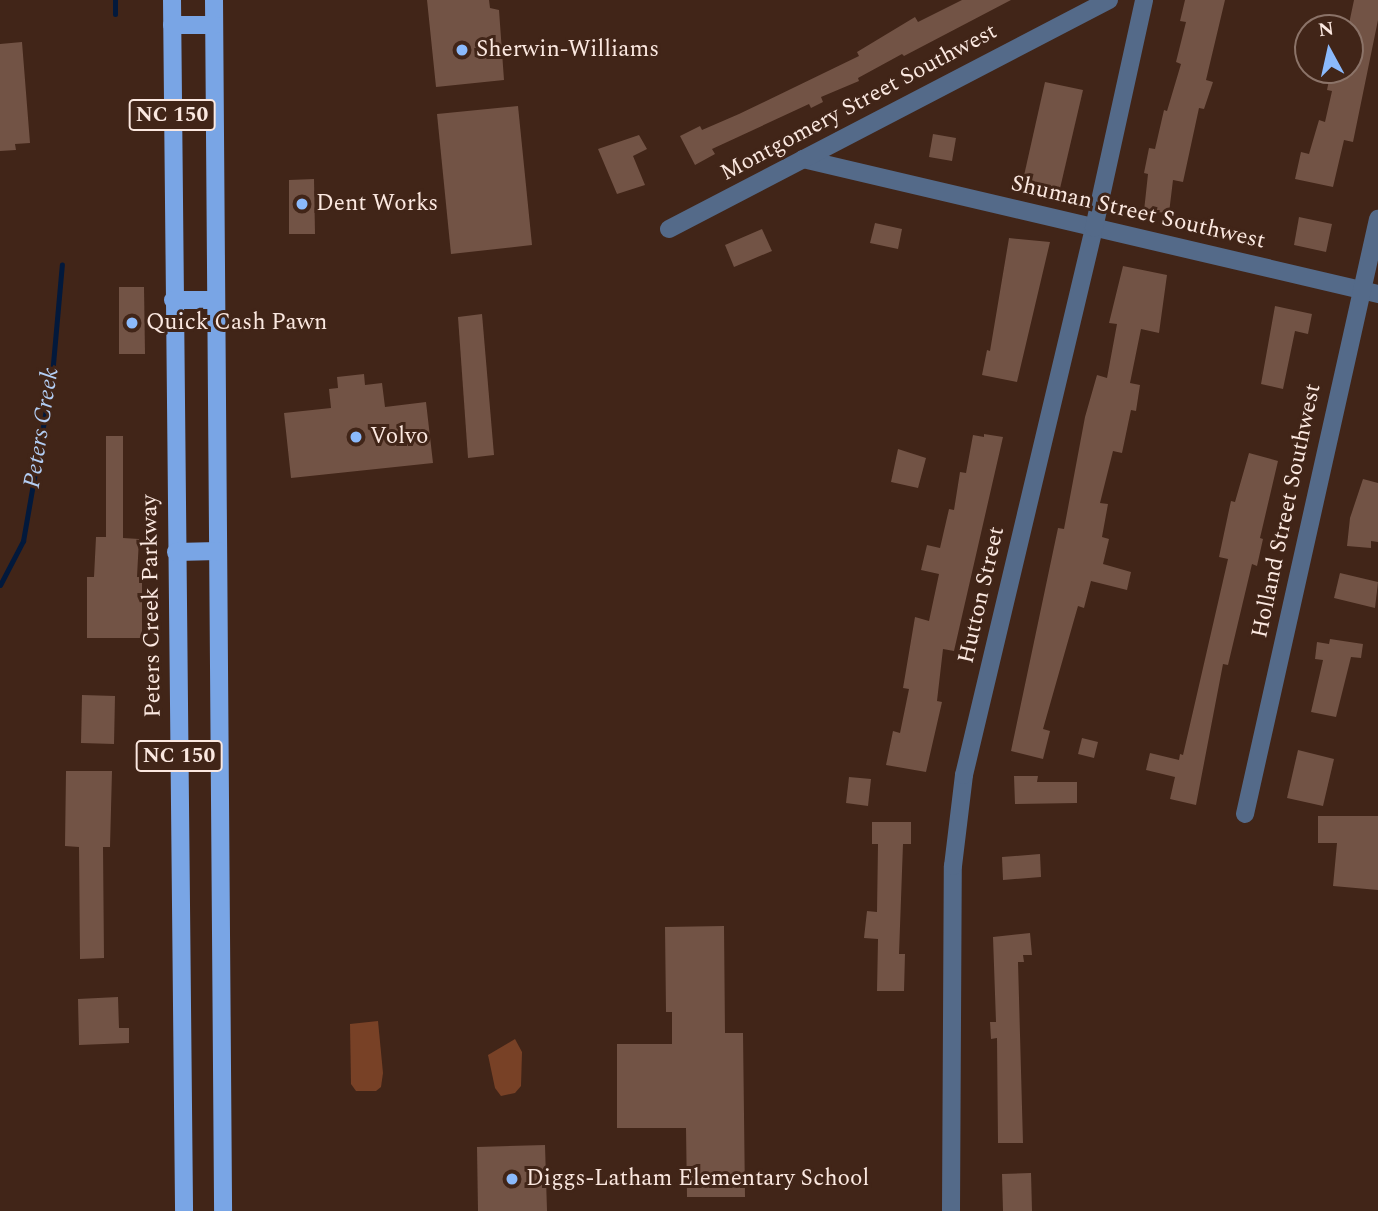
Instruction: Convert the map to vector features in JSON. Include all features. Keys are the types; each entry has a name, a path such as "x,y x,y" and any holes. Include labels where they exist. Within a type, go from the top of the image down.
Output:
{"main road":[{"name":"Peters Creek Parkway","path":"172,0 184,1211"},
{"name":"NC 150","path":"214,0 223,1211"},
{"path":"172,25 214,25"},
{"path":"173,300 216,300"},
{"path":"176,552 218,551"}],"street":[{"name":"Montgomery Street Southwest","path":"669,229 1109,0"},
{"name":"Hutton Street","path":"951,1211 953,866 964,775 1094,228 1144,0"},
{"name":"Shuman Street Southwest","path":"803,159 1369,292"},
{"name":"Holland Street Southwest","path":"1245,814 1369,292 1378,219"}],"shaded area":[{"path":"378,1021 383,1073 381,1087 376,1091 356,1091 351,1084 350,1024"},
{"path":"515,1039 522,1052 521,1086 515,1093 501,1096 495,1088 488,1055"}],"building":[{"path":"427,0 489,0 490,8 499,10 504,80 436,87"},
{"path":"962,0 1011,0 904,56 902,54 858,78 859,81 821,97 823,102 811,108 809,104 712,149 715,154 695,165 680,136 700,126 702,130 739,114 859,56 857,52 915,17 918,22"},
{"path":"1185,0 1225,0 1206,80 1213,82 1204,109 1199,108 1183,182 1173,180 1169,213 1144,211 1148,174 1144,173 1149,148 1155,149 1164,110 1167,111 1181,64 1176,62 1186,22 1180,21"},
{"path":"1354,0 1378,0 1378,20 1353,142 1344,140 1333,187 1295,179 1301,152 1309,154 1319,120 1325,122 1332,91 1327,90 1328,84 1364,84 1364,14 1351,14"},
{"path":"22,42 30,143 15,144 16,150 0,151 0,44"},
{"path":"1045,82 1083,90 1058,197 1021,189"},
{"path":"518,106 532,245 451,254 437,114"},
{"path":"933,134 956,138 952,161 929,157"},
{"path":"639,135 647,149 633,156 645,185 617,194 598,149"},
{"path":"314,179 315,234 289,234 289,180"},
{"path":"1299,217 1332,224 1326,252 1294,245"},
{"path":"875,223 902,229 898,249 870,243"},
{"path":"762,229 772,251 734,267 725,245"},
{"path":"1009,238 1050,242 1017,382 982,375 987,350 990,351"},
{"path":"1123,266 1167,275 1159,333 1141,329 1130,383 1140,385 1136,411 1131,410 1122,453 1113,451 1100,503 1108,504 1102,537 1109,539 1103,564 1131,572 1127,590 1091,581 1084,608 1078,606 1043,729 1050,731 1043,759 1011,751 1058,528 1064,529 1085,417 1097,375 1107,378 1117,324 1109,323"},
{"path":"119,287 144,287 145,354 119,354"},
{"path":"1275,306 1312,314 1308,334 1295,331 1283,389 1261,384"},
{"path":"482,314 494,455 468,458 458,317"},
{"path":"364,374 365,385 382,383 385,407 426,402 433,463 291,478 284,413 331,408 329,389 338,388 337,377"},
{"path":"984,434 1003,437 954,651 943,649 937,701 942,702 926,772 886,765 893,731 900,733 909,689 903,688 915,617 929,621 939,574 921,570 927,545 940,548 949,509 954,510 960,472 966,473 973,435 984,437"},
{"path":"106,436 123,436 123,538 139,539 137,577 142,577 142,638 87,638 87,577 94,577 96,537 106,537"},
{"path":"898,449 926,458 918,488 891,482"},
{"path":"1249,453 1278,461 1260,538 1263,539 1257,566 1252,564 1228,665 1223,664 1196,805 1170,799 1175,777 1146,770 1150,753 1179,760 1180,754 1183,755 1228,559 1219,557 1229,510 1231,501 1235,502"},
{"path":"1363,479 1378,483 1378,542 1371,541 1371,548 1347,546 1350,518"},
{"path":"1340,573 1378,582 1375,608 1334,598"},
{"path":"1330,639 1363,644 1361,658 1351,657 1336,717 1311,712 1323,660 1315,659 1317,642 1329,644"},
{"path":"82,695 115,696 114,744 81,743"},
{"path":"1082,738 1098,742 1094,758 1078,754"},
{"path":"1298,750 1334,759 1323,806 1287,798"},
{"path":"66,771 112,771 110,847 103,847 104,958 80,959 79,847 65,846"},
{"path":"1014,776 1038,776 1037,782 1077,782 1077,803 1015,804"},
{"path":"849,777 871,779 868,806 846,803"},
{"path":"1318,816 1378,816 1378,890 1333,886 1337,843 1318,843"},
{"path":"872,822 911,822 911,844 903,844 899,954 905,954 904,991 877,991 878,939 864,938 867,911 877,912 878,844 872,844"},
{"path":"1040,854 1041,877 1003,880 1002,857"},
{"path":"724,926 725,1033 743,1033 745,1197 687,1197 686,1128 617,1128 617,1044 672,1044 672,1012 666,1012 665,927"},
{"path":"1030,933 1032,955 1023,955 1024,962 1018,962 1023,1143 998,1143 997,1038 991,1039 990,1022 996,1022 993,937"},
{"path":"118,997 119,1028 129,1028 129,1043 79,1045 78,999"},
{"name":"Diggs-Latham Elementary School","path":"545,1145 547,1211 478,1211 477,1147"},
{"path":"1031,1173 1032,1211 1003,1211 1002,1174"}],"waterway":[{"name":"Peters Creek","path":"115,0 115,14"},
{"name":"Peters Creek","path":"0,585 23,541 52,375 62,264"}],"place":[{"name":"Sherwin-Williams","path":"462,50"},
{"name":"Dent Works","path":"302,204"},
{"name":"Quick Cash Pawn","path":"132,323"},
{"name":"Volvo","path":"356,437"},
{"name":"Diggs-Latham Elementary School","path":"512,1179"}]}
